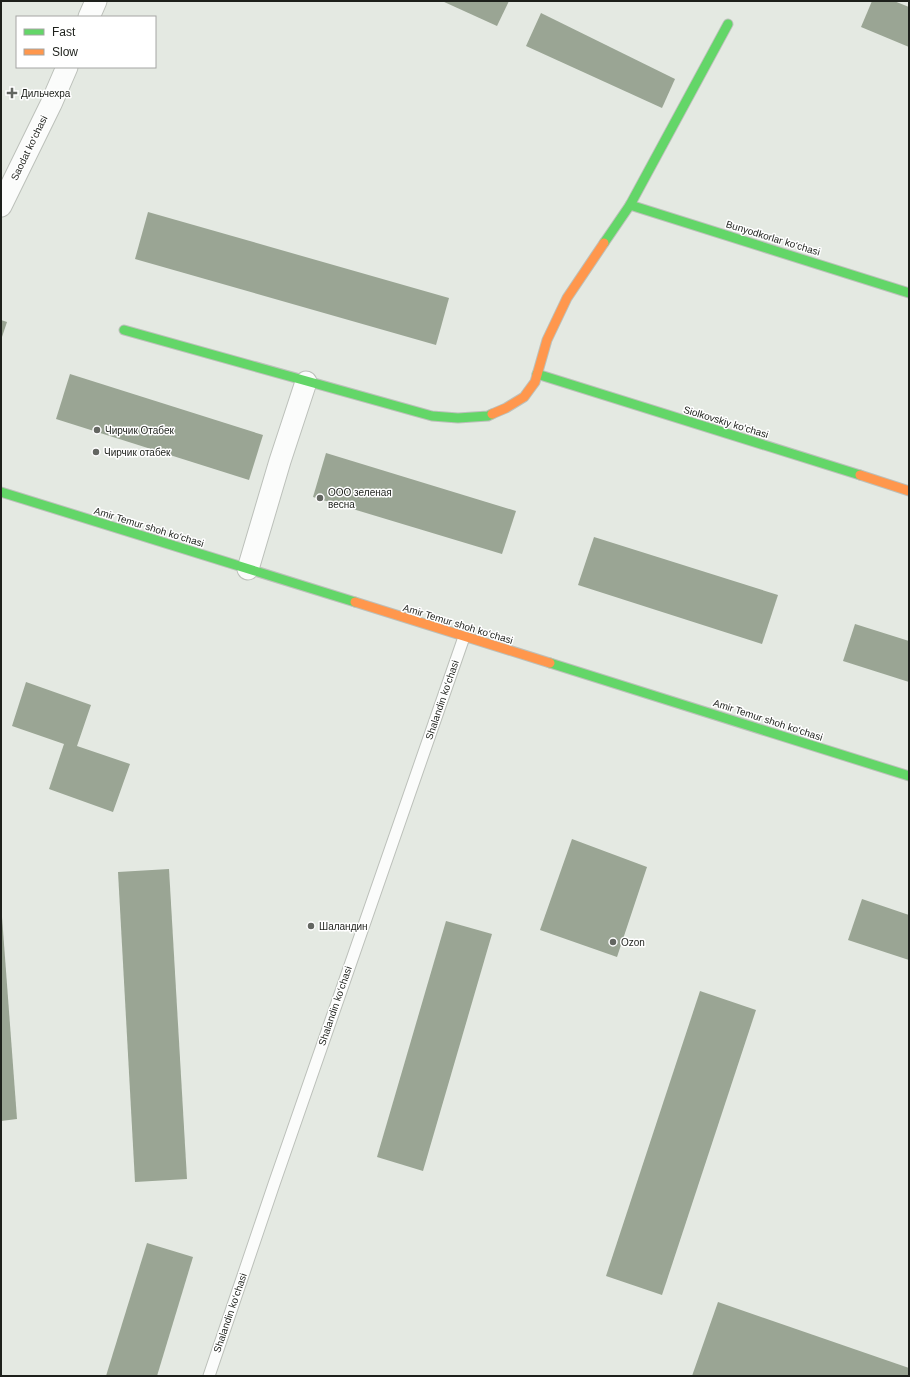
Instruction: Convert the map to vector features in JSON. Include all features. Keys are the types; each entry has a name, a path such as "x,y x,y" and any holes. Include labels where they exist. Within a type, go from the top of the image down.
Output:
{"street":[{"path":"88,16 96,1"},
{"path":"124,330 432,416 458,418 488,416 506,408 524,397 535,382 547,340 567,298 630,205 728,24"},
{"name":"Saodat ko‘chasi","path":"1,206 51,104 67,68"},
{"name":"Bunyodkorlar ko‘chasi","path":"630,205 909,293"},
{"name":"Siolkovskiy ko‘chasi","path":"537,374 909,491"},
{"path":"248,569 280,461 306,382"},
{"name":"Amir Temur shoh ko‘chasi","path":"1,492 909,776"}],"lane":[{"name":"Shalandin ko‘chasi","path":"209,1376 464,637"}],"building":[{"path":"442,1 509,1 497,26"},
{"path":"872,1 894,1 909,7 909,47 861,27"},
{"path":"541,13 675,79 662,108 526,46"},
{"path":"148,212 449,298 436,345 135,259"},
{"path":"1,320 7,322 1,340"},
{"path":"70,374 263,435 249,480 56,419"},
{"path":"326,453 516,511 502,554 313,497"},
{"path":"594,537 778,595 762,644 578,585"},
{"path":"855,624 909,641 909,682 843,661"},
{"path":"26,682 91,705 77,746 130,764 113,812 49,789 64,744 12,726"},
{"path":"572,839 647,867 617,957 540,930"},
{"path":"169,869 187,1179 135,1182 118,872"},
{"path":"862,899 909,915 909,960 848,940"},
{"path":"1,917 17,1119 1,1121"},
{"path":"446,921 492,934 423,1171 377,1157"},
{"path":"700,991 756,1010 662,1295 606,1276"},
{"path":"147,1243 193,1257 157,1376 106,1376"},
{"path":"718,1302 909,1368 909,1376 692,1376"}],"traffic: fast":[{"path":"604,243 630,205 728,24"},
{"path":"630,205 909,293"},
{"path":"124,330 432,416 458,418 488,416 492,414"},
{"path":"537,374 860,475"},
{"path":"1,492 355,602"},
{"path":"550,663 909,776"}],"traffic: slow":[{"path":"492,414 506,408 524,397 535,382 547,340 567,298 604,243"},
{"path":"860,475 909,491"},
{"path":"355,602 550,663"}],"place":[{"name":"Дильчехра","path":"12,93"},
{"name":"Чирчик Отабек","path":"97,430"},
{"name":"Чирчик отабек","path":"96,452"},
{"name":"ООО зеленая весна","path":"320,498"},
{"name":"Шаландин","path":"311,926"},
{"name":"Ozon","path":"613,942"}]}
